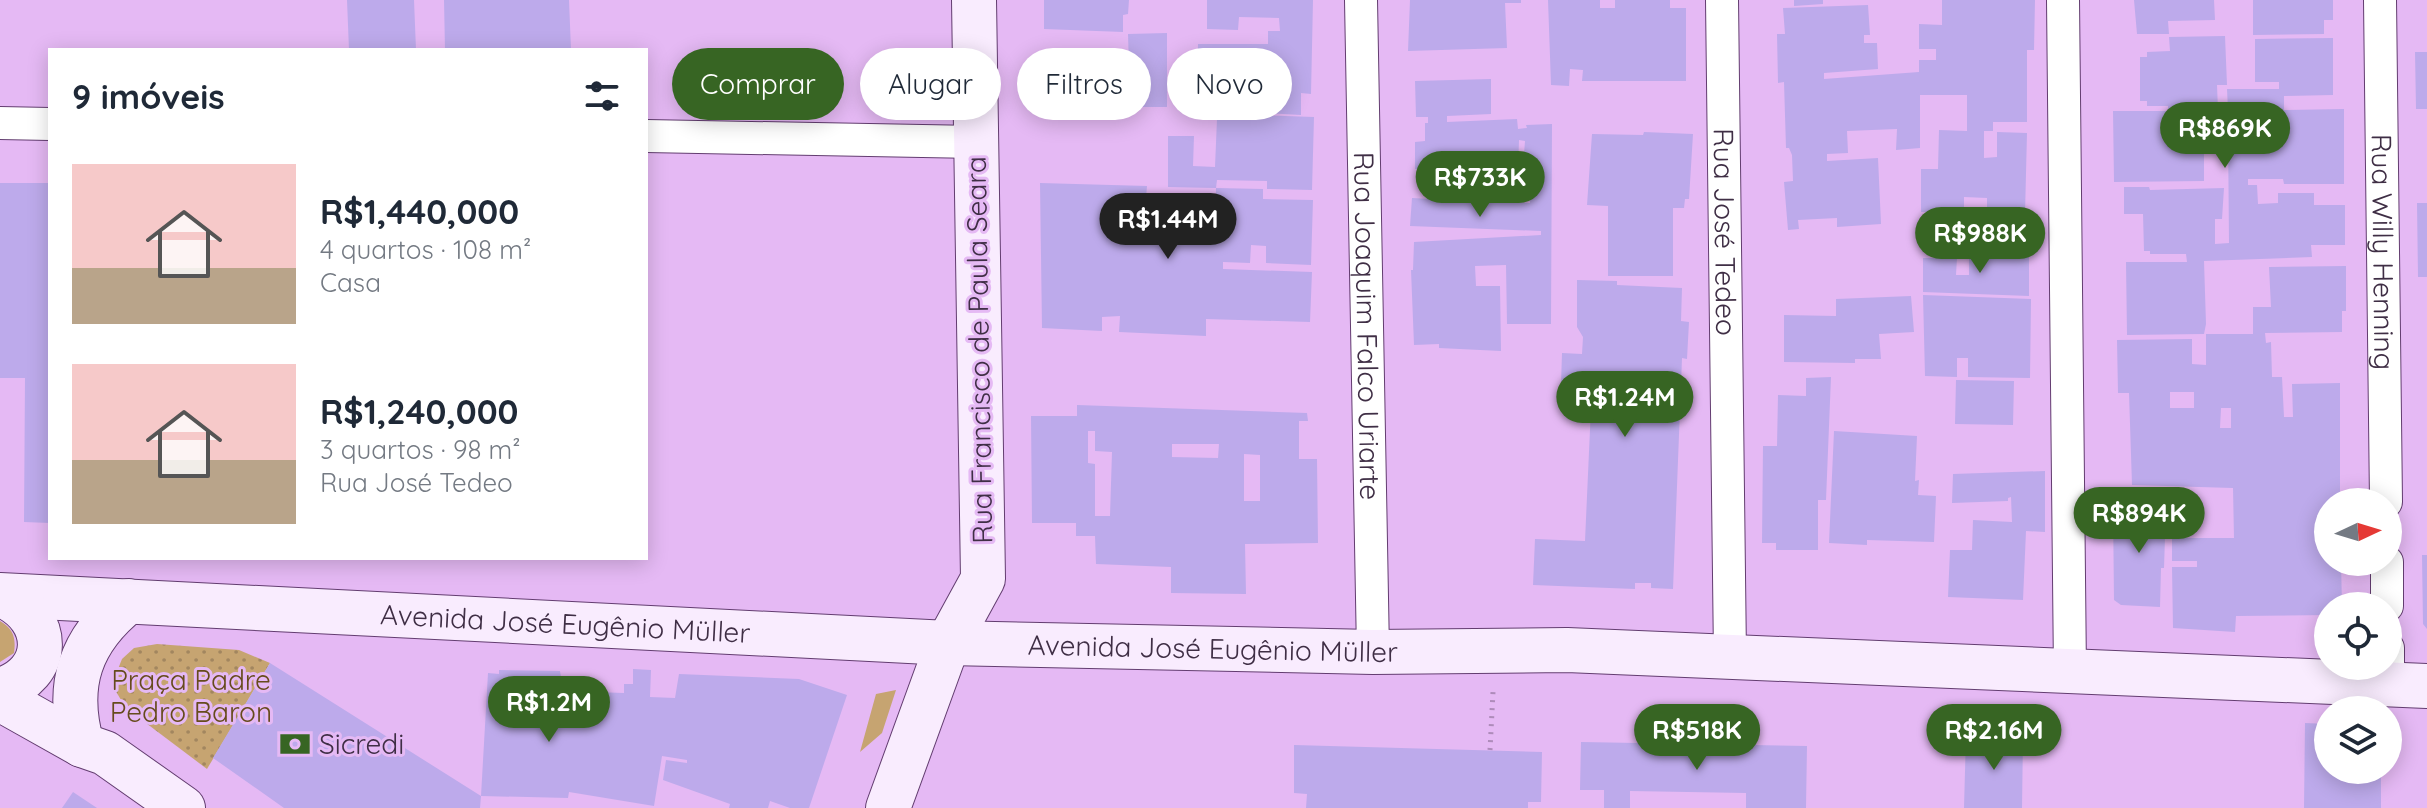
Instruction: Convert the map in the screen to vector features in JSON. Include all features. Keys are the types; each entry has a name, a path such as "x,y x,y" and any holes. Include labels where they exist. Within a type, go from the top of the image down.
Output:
{"main road":[{"name":"Rua Francisco de Paula Seara","path":"888,808 948,643 983,579 974,0"},
{"name":"Avenida José Eugênio Müller","path":"2,595 948,643 1373,652 1567,650 2070,673 2314,673"},
{"path":"0,690 14,686 27,675 37,662 40,645 38,629 31,614 19,603 2,595"},
{"path":"82,745 75,723 74,699 84,654 110,616 129,601"},
{"path":"0,699 82,745 105,753 183,808"}],"street":[{"name":"Rua Joaquim Falco Uriarte","path":"1361,0 1373,652"},
{"name":"Rua José Tedeo","path":"1722,0 1730,657"},
{"path":"2063,0 2070,673"},
{"name":"Rua Willy Henning","path":"2380,0 2386,488"},
{"path":"0,123 48,124"},
{"path":"648,136 976,142"}],"path":[{"path":"1490,750 1493,691"}],"green space":[{"path":"0,621 11,631 15,643 14,653 0,662"},
{"name":"Praça Padre Pedro Baron","path":"157,644 239,650 270,663 207,769 126,708 115,690 116,674 122,659 134,648"},
{"path":"896,690 882,733 860,752 876,694"}],"building":[{"path":"347,0 414,0 416,48 349,48"},
{"path":"444,0 569,0 571,48 445,48"},
{"path":"1044,0 1129,0 1128,14 1123,15 1123,32 1044,29"},
{"path":"1207,0 1313,0 1311,94 1301,93 1301,115 1292,114 1292,48 1198,48 1198,44 1268,44 1268,31 1280,31 1279,18 1239,17 1238,30 1207,29"},
{"path":"1410,0 1521,0 1521,3 1505,3 1507,48 1408,51"},
{"path":"1548,0 1600,0 1600,8 1615,8 1615,0 1670,0 1670,8 1686,8 1686,81 1582,81 1583,70 1570,69 1569,86 1551,85"},
{"path":"1794,0 1823,0 1823,4 1794,6"},
{"path":"1942,0 2035,0 2034,50 2027,50 2027,122 1993,122 1993,131 1984,131 1984,158 1997,157 1997,132 2027,133 2025,214 1987,213 1987,198 1964,197 1964,213 1921,212 1921,169 1938,169 1939,130 1967,131 1967,95 1920,95 1920,148 1896,150 1897,129 1847,131 1848,153 1827,154 1827,161 1878,158 1881,224 1837,227 1837,218 1798,220 1799,229 1788,230 1784,182 1793,181 1792,155 1786,148 1784,82 1778,83 1777,34 1785,34 1783,8 1868,5 1870,35 1864,35 1864,43 1877,43 1878,69 1824,73 1824,79 1919,72 1919,60 1936,60 1936,49 1919,49 1919,24 1942,25"},
{"path":"2134,0 2214,0 2215,20 2168,21 2169,34 2137,34"},
{"path":"2253,0 2333,0 2333,20 2324,20 2324,34 2253,35"},
{"path":"1167,33 1167,107 1151,107 1151,48 1128,48 1128,34"},
{"path":"2225,36 2227,85 2217,85 2218,110 2228,110 2227,89 2279,89 2279,82 2255,82 2255,39 2333,38 2333,95 2284,96 2284,110 2344,109 2344,184 2284,184 2283,179 2248,179 2248,185 2257,185 2258,204 2278,203 2278,193 2314,193 2314,205 2345,205 2345,245 2311,245 2312,257 2204,261 2204,334 2127,335 2126,262 2187,262 2186,254 2150,254 2150,251 2144,251 2143,214 2124,214 2124,187 2149,187 2150,190 2224,188 2222,219 2215,219 2215,244 2229,243 2228,129 2204,129 2204,181 2114,182 2113,111 2168,111 2168,106 2147,106 2147,101 2140,101 2140,57 2147,57 2147,52 2170,51 2169,37","holes":["2190,110 2191,128 2169,128 2168,111"]},
{"path":"2415,52 2427,52 2427,109 2416,109"},
{"path":"1491,79 1491,114 1447,116 1447,122 1517,119 1518,129 1527,128 1526,125 1552,124 1551,324 1507,324 1506,265 1475,266 1476,286 1500,286 1501,351 1439,348 1439,344 1414,345 1411,270 1414,242 1541,235 1541,231 1410,226 1412,198 1430,199 1428,169 1415,169 1415,142 1425,141 1428,117 1416,117 1415,81","holes":["1519,140 1525,141 1524,154 1531,154 1530,203 1469,200 1468,197 1517,198"]},
{"path":"1314,117 1312,190 1267,189 1267,181 1217,180 1216,188 1168,187 1168,136 1194,136 1193,166 1215,167 1217,120"},
{"path":"1644,132 1693,134 1689,199 1685,199 1684,208 1673,208 1673,276 1608,276 1608,206 1587,205 1592,134 1643,135"},
{"path":"0,183 48,183 48,523 24,522 25,378 0,378"},
{"path":"1040,183 1147,186 1146,198 1168,199 1168,219 1193,220 1193,240 1215,240 1216,188 1263,189 1263,199 1313,200 1311,265 1266,263 1266,246 1251,245 1250,263 1223,262 1223,269 1312,272 1310,322 1206,319 1206,336 1119,332 1120,316 1102,317 1102,331 1042,328"},
{"path":"2417,203 2427,203 2427,277 2418,277"},
{"path":"1969,252 2029,252 2029,296 1923,292 1923,258 1957,258 1956,275 1969,275"},
{"path":"2346,266 2346,311 2342,311 2342,332 2265,333 2266,343 2271,342 2272,377 2282,377 2284,417 2293,417 2292,384 2340,383 2340,488 2314,488 2314,576 2341,576 2342,592 2314,592 2314,615 2236,616 2235,632 2173,628 2172,567 2197,567 2197,561 2172,561 2172,538 2234,538 2233,488 2132,485 2129,393 2118,393 2117,340 2192,339 2192,364 2206,365 2206,334 2253,334 2253,307 2271,307 2269,267","holes":["2170,392 2194,392 2194,408 2170,408","2221,408 2231,408 2231,428 2220,428"]},
{"path":"1577,280 1682,288 1681,321 1689,322 1687,359 1682,358 1673,589 1651,588 1651,583 1635,583 1635,589 1533,585 1535,539 1585,541 1592,385 1561,384 1562,353 1582,354 1583,337 1577,327"},
{"path":"1923,295 2031,299 2030,378 1968,377 1968,358 1957,358 1957,377 1925,376"},
{"path":"1911,296 1914,332 1879,334 1881,359 1855,359 1855,363 1784,362 1784,315 1836,316 1836,299"},
{"path":"1831,377 1826,500 1818,500 1818,550 1776,550 1776,543 1762,543 1763,446 1777,446 1778,395 1806,396 1806,378"},
{"path":"1956,380 2014,381 2013,425 1955,424"},
{"path":"1077,405 1307,413 1308,421 1299,421 1299,459 1317,459 1318,543 1245,544 1246,594 1171,593 1171,567 1096,564 1095,536 1076,536 1076,523 1032,523 1031,416 1077,416","holes":["1088,431 1095,431 1095,451 1112,452 1110,516 1095,516 1095,464 1088,463","1172,444 1219,444 1218,458 1172,457","1244,454 1260,455 1260,501 1244,501"]},
{"path":"1834,431 1917,436 1915,481 1919,480 1918,495 1936,496 1934,542 1867,540 1867,545 1829,543"},
{"path":"2045,471 2045,532 2026,531 2023,600 1948,597 1950,550 1972,550 1973,520 2012,522 2011,497 2008,501 1952,503 1953,474"},
{"path":"2113,506 2166,507 2160,607 2121,605 2114,600"},
{"path":"2422,555 2427,555 2427,629 2423,624"},
{"name":"Sicredi","path":"270,663 481,796 480,808 284,808 213,758"},
{"path":"633,669 651,670 650,697 675,698 679,674 799,679 847,695 809,808 790,808 770,801 768,808 729,808 730,804 663,780 666,760 687,763 687,760 662,756 654,806 569,792 568,798 481,796 488,673 499,674 499,670 560,671 561,677 584,677 583,684 595,684 595,692 624,693 624,684 633,684"},
{"path":"2305,723 2314,723 2314,784 2381,784 2381,808 2304,808"},
{"path":"1966,735 2023,736 2022,808 1964,808"},
{"path":"1581,742 1807,746 1806,808 1746,808 1746,793 1630,791 1630,808 1604,808 1604,790 1580,790"},
{"path":"1294,745 1542,752 1541,802 1528,802 1528,808 1306,808 1307,794 1294,793"},
{"path":"73,792 97,808 62,808"}],"place":[{"name":"Sicredi","path":"295,744"}]}
